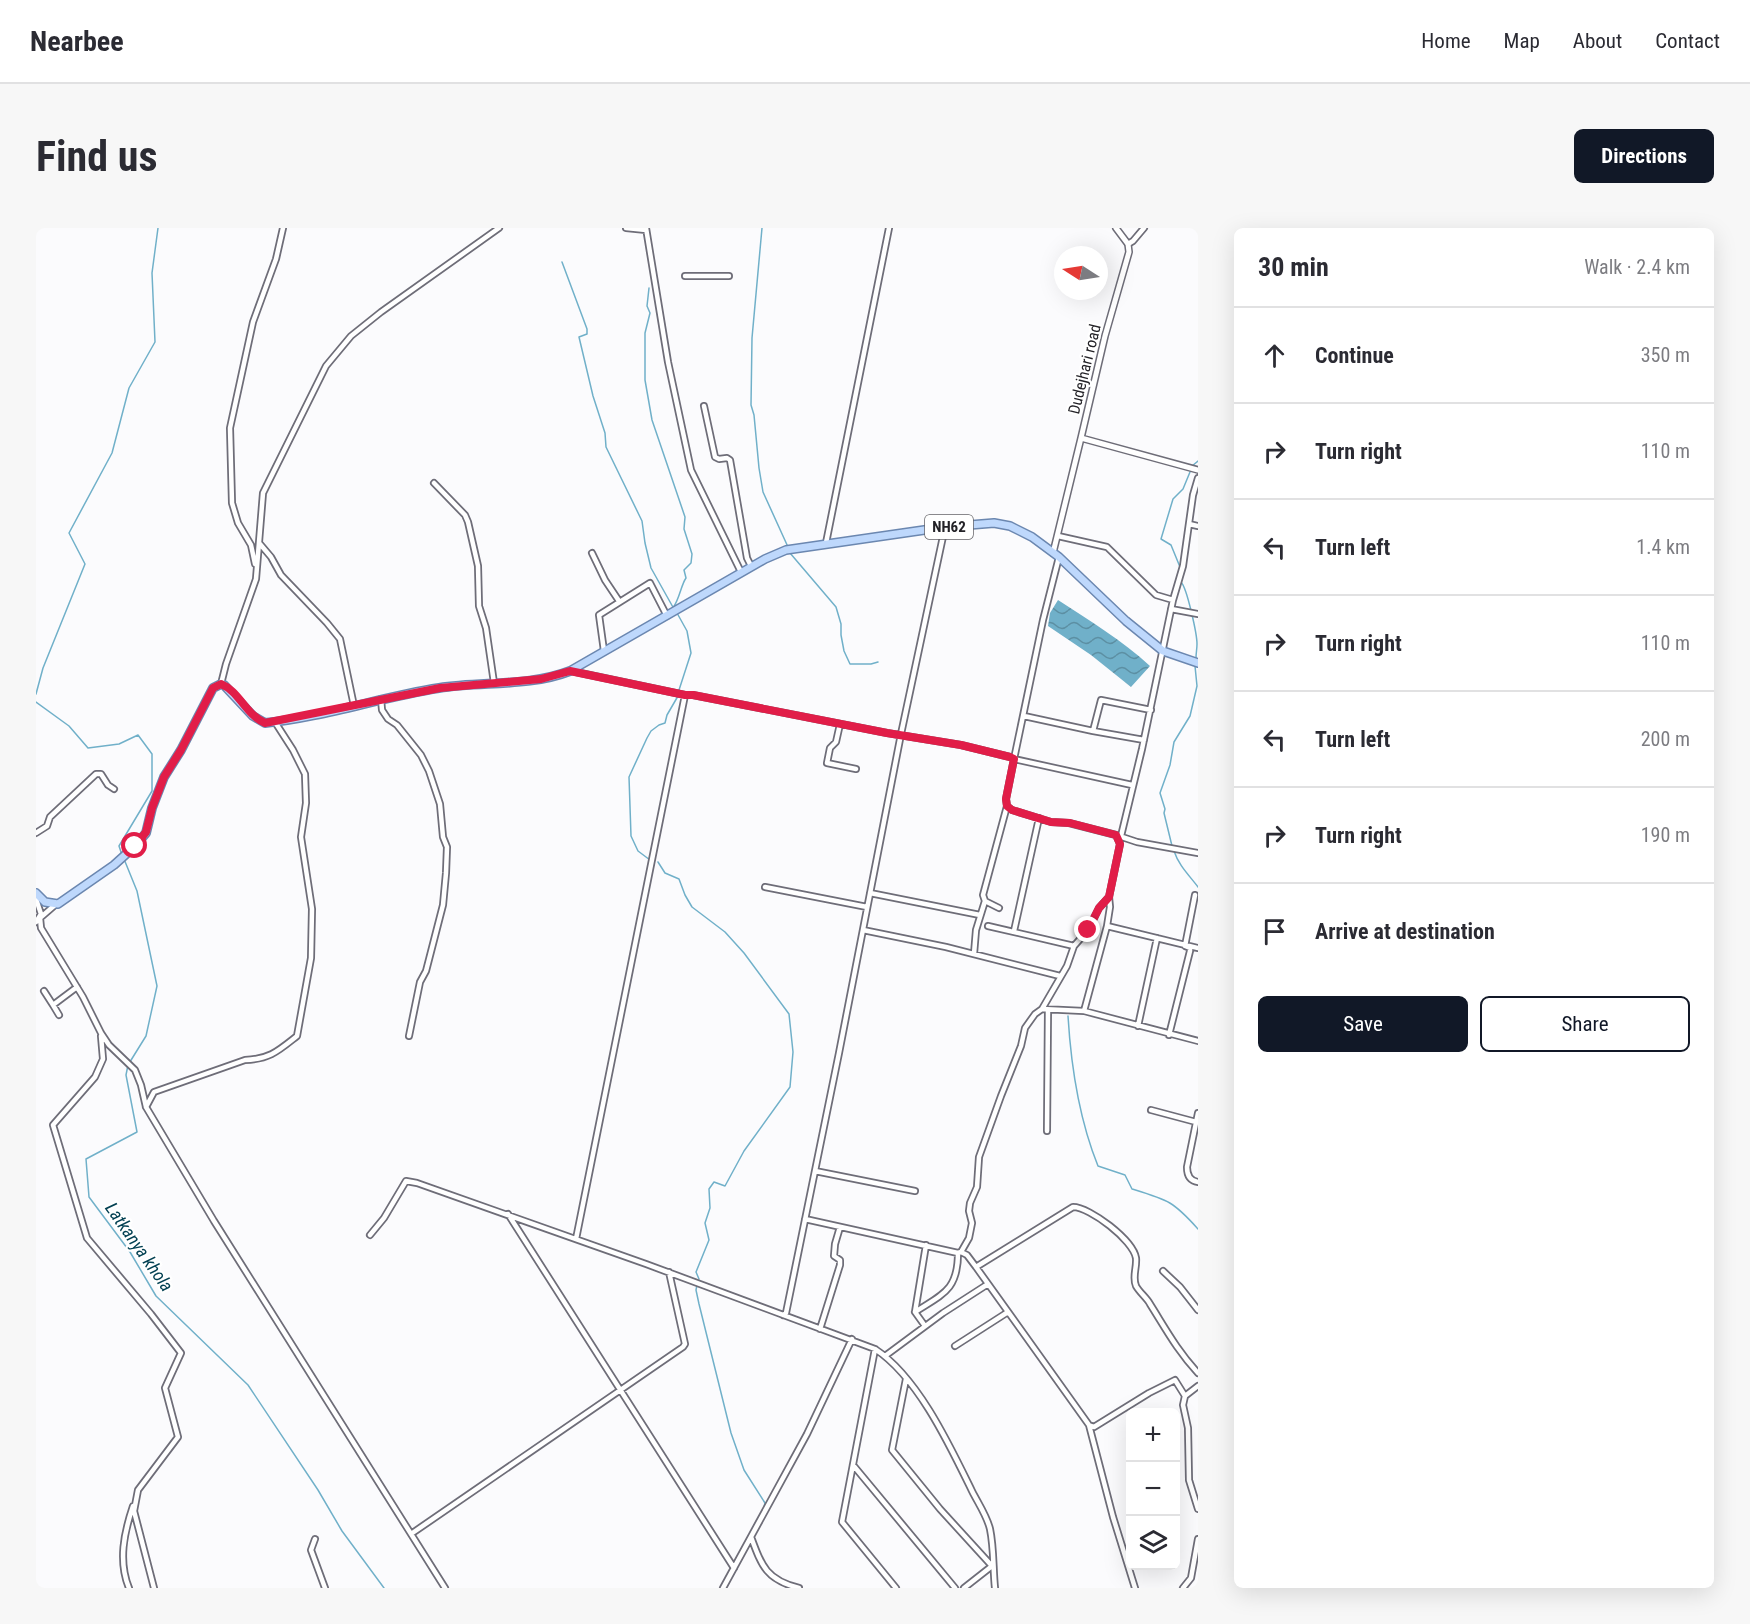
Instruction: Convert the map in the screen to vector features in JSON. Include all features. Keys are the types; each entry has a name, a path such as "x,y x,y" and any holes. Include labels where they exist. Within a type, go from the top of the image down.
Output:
{"main road":[{"name":"NH62","path":"275,722 440,688 541,679 570,671 775,554 826,543 945,527 994,523 1010,526 1032,537 1056,555 1138,632 1163,651 1194,662"},
{"path":"36,893 42,901 51,904 114,865 135,846 146,832 164,777 213,688 221,684 228,687 253,716 265,723 275,722"}],"street":[{"path":"258,566 255,564 248,538 238,523 232,503 230,428 253,322 276,259 283,228"},
{"path":"221,684 256,579 263,492 326,366 351,336 381,312 499,228"},
{"path":"626,228 646,229 671,380 691,470 741,572"},
{"path":"826,543 890,228"},
{"path":"1116,228 1128,244 1144,228"},
{"name":"Dudejhari road","path":"1128,244 1129,252 1105,336 1081,438 1198,470"},
{"path":"685,276 729,276"},
{"path":"704,406 715,457 730,460 747,558 751,566"},
{"path":"974,954 976,930 985,901 983,895 1007,806 1006,799 1058,536 1081,438"},
{"path":"1084,1011 1107,926 1109,897 1120,844 1119,836 1144,740 1173,600 1183,566 1193,495 1198,478"},
{"path":"434,483 465,515 468,522 478,566 480,606 486,628 494,683"},
{"path":"1189,524 1198,526"},
{"path":"783,1315 786,1313 901,734 945,527"},
{"path":"1058,536 1107,547 1156,595 1173,600"},
{"path":"260,544 271,557 281,575 340,639 354,705"},
{"path":"592,553 605,580 619,601"},
{"path":"604,651 599,615 650,583 672,613"},
{"path":"1171,609 1198,614"},
{"path":"570,671 685,695 961,745 1132,785"},
{"path":"576,1239 685,695"},
{"path":"381,699 382,710 388,719 398,725 421,755 429,771 440,804 443,837 447,847 443,905 426,971 420,982 409,1036"},
{"path":"1093,731 1101,700 1151,710"},
{"path":"1024,716 1144,740"},
{"path":"146,1107 154,1092 245,1060 260,1059 276,1053 297,1036 311,958 312,909 301,837 306,803 305,774 275,722"},
{"path":"840,724 836,742 830,748 827,763 856,769"},
{"path":"36,833 47,826 50,817 96,774 101,774 108,785 114,789"},
{"path":"1007,806 1012,810 1039,818 1137,842 1198,853"},
{"path":"1014,931 1039,818"},
{"path":"765,887 867,907"},
{"path":"870,893 980,915"},
{"path":"1185,946 1195,896"},
{"path":"915,1312 951,1287 958,1270 960,1252 969,1238 972,1223 970,1203 977,1187 980,1157 1021,1046 1025,1028 1035,1014 1042,1009 1067,966 1074,946 1088,930 1099,908 1109,897"},
{"path":"36,899 41,928 77,987 101,1033 109,1045 135,1070 146,1107 214,1221 445,1588"},
{"path":"985,901 999,908"},
{"path":"38,920 51,904"},
{"path":"988,926 1074,946"},
{"path":"1107,926 1198,948"},
{"path":"863,930 974,954 1060,976"},
{"path":"1138,1026 1157,938"},
{"path":"1169,1035 1190,951 1190,948 1185,946"},
{"path":"53,1005 77,987"},
{"path":"44,992 59,1015"},
{"path":"1042,1009 1084,1011 1198,1041"},
{"path":"1047,1131 1048,1010"},
{"path":"101,1033 103,1059 95,1077 53,1125 87,1238 181,1353 165,1388 178,1437 138,1490 126,1526 123,1553 129,1588"},
{"path":"1151,1110 1197,1120"},
{"path":"1198,1113 1187,1167 1187,1174 1193,1181 1198,1182"},
{"path":"815,1171 915,1191"},
{"path":"370,1235 384,1218 406,1181 417,1183 669,1272 875,1349 885,1356 906,1379 938,1424 990,1527 996,1588"},
{"path":"976,1267 1073,1207 1081,1207 1092,1212 1131,1248 1136,1258 1134,1278 1136,1285 1150,1303 1179,1352 1198,1373"},
{"path":"508,1214 734,1568"},
{"path":"805,1219 967,1255 1089,1425 1113,1517 1135,1588"},
{"path":"820,1329 840,1265 840,1260 834,1256 840,1227"},
{"path":"925,1326 915,1312 927,1245"},
{"path":"1163,1271 1180,1287 1198,1310"},
{"path":"411,1534 685,1344 669,1272"},
{"path":"885,1356 988,1284"},
{"path":"955,1346 1008,1312"},
{"path":"723,1588 807,1434 852,1339"},
{"path":"875,1349 843,1525 896,1588"},
{"path":"906,1379 892,1450 940,1509 993,1566"},
{"path":"1089,1425 1094,1427 1168,1382 1175,1380 1185,1396"},
{"path":"1198,1386 1185,1396 1183,1405 1188,1428 1189,1480 1198,1509"},
{"path":"853,1465 955,1588"},
{"path":"138,1490 134,1511 154,1588"},
{"path":"751,1537 760,1560 771,1575 781,1583 800,1588"},
{"path":"315,1539 311,1550 325,1588"},
{"path":"1183,1588 1191,1578 1198,1539"},
{"path":"964,1588 993,1566"}],"water":[{"path":"1058,600 1117,639 1150,666 1131,687 1091,655 1048,626 1050,613"}],"waterway":[{"name":"Latkanya khola","path":"36,694 43,668 85,564 69,533 112,453 129,388 155,342 152,273 158,228"},
{"path":"762,228 752,338 751,405 763,492 788,547"},
{"path":"562,262 587,329 587,334 579,337 593,396 605,433 606,447 642,521 651,568 674,609"},
{"path":"649,288 647,306 650,313 645,333 645,380 652,420 685,517 684,529 692,554 691,563 684,570 686,578 673,608"},
{"path":"1192,466 1198,461"},
{"path":"1180,567 1171,545 1161,539 1173,499 1183,489 1190,472"},
{"path":"790,553 836,607 841,624 844,651 850,664 878,662"},
{"path":"1181,582 1194,622 1196,658"},
{"path":"677,613 687,631 691,653 679,690"},
{"path":"1172,846 1160,793 1170,765 1174,742 1190,716 1197,686 1195,666"},
{"path":"650,860 638,851 631,836 629,777 651,731 665,723 678,696"},
{"name":"Latkanya khola","path":"36,702 69,726 88,748 119,744 138,735 152,754 152,791 119,846 122,855"},
{"path":"1174,851 1181,866 1198,887"},
{"name":"Latkanya khola","path":"124,859 137,891 157,986 146,1036 128,1065 126,1075 137,1132 86,1159 89,1197 130,1252 156,1296 248,1385 318,1490 342,1531 384,1588"},
{"path":"658,862 665,873 679,879 692,907 725,932 744,953 789,1014 793,1052 790,1087 744,1151 725,1186 714,1182 709,1189 710,1208 705,1223 709,1240 696,1272 699,1279"},
{"path":"1068,1016 1077,1092 1091,1148 1098,1166 1125,1175 1132,1189 1154,1196 1176,1207 1198,1229"},
{"path":"697,1285 699,1304 731,1433 744,1470 765,1503 764,1507"}],"route":[{"path":"135,846 146,832 164,777 181,750 213,688 217,685 228,687 253,716 265,723 440,688 541,679 570,671 685,695 961,745 1010,757 1014,759 1006,799 1007,806 1012,810 1051,822 1070,823 1116,835 1120,844 1109,897 1099,908 1088,930"}]}
